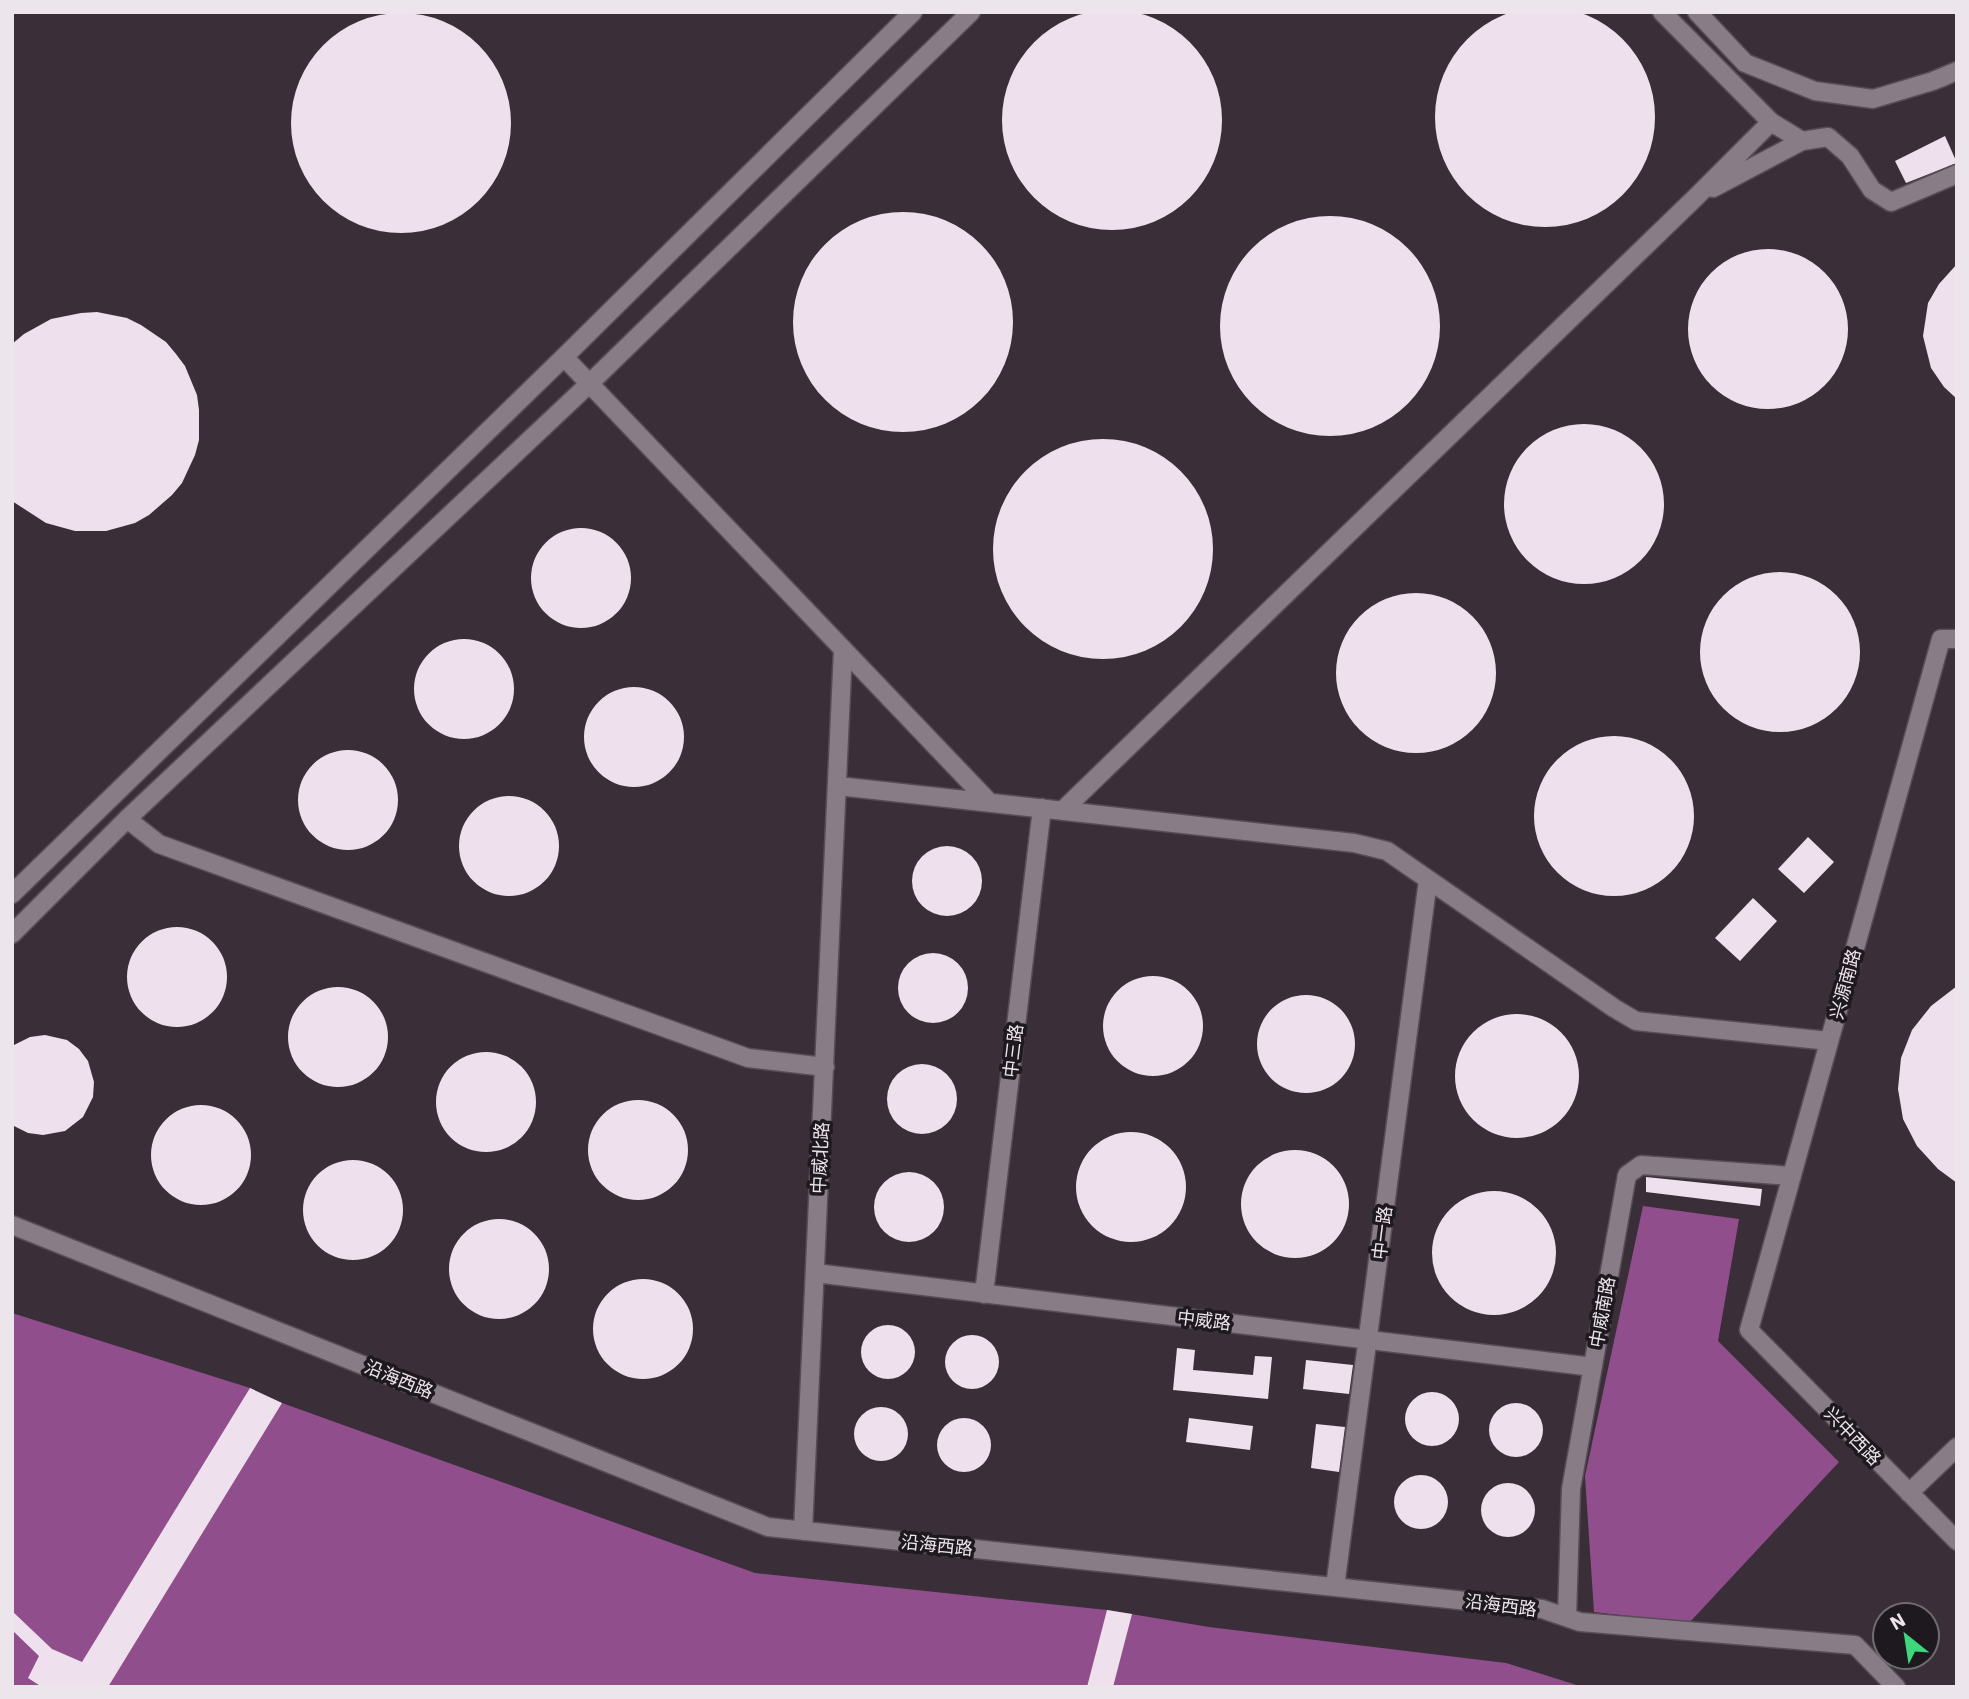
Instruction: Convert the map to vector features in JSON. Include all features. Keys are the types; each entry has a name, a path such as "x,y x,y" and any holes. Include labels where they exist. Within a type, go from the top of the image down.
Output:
{"lane":[{"path":"12,894 564,358 913,12"},
{"path":"12,934 127,819 589,384 971,12"},
{"path":"1662,12 1771,122 1802,141"},
{"path":"1697,12 1745,63 1815,91 1873,99 1957,71"},
{"path":"1062,811 1771,122"},
{"path":"1697,196 1802,141 1828,137 1850,156 1872,190 1891,202 1957,174"},
{"path":"564,358 990,803"},
{"name":"兴源南路","path":"1749,1330 1829,1041 1949,639"},
{"name":"中威北路","path":"803,1531 843,649"},
{"path":"838,786 1354,843 1387,851 1636,1021 1829,1041"},
{"name":"中三路","path":"984,1294 1042,808"},
{"path":"127,819 159,844 748,1058 825,1067"},
{"name":"中一路","path":"1335,1587 1428,880"},
{"name":"中威南路","path":"1567,1618 1571,1489 1627,1175 1641,1165 1792,1176"},
{"name":"沿海西路","path":"12,1225 768,1527 1542,1609 1580,1622 1855,1645 1896,1687"},
{"name":"中威路","path":"815,1273 1592,1367"},
{"name":"兴中西路","path":"1749,1330 1957,1541"},
{"path":"1909,1493 1957,1447"}],"shaded area":[{"path":"1643,1206 1739,1219 1718,1341 1839,1462 1689,1623 1594,1612 1585,1476"},
{"path":"12,1313 250,1388 282,1403 755,1573 1107,1610 1209,1627 1506,1663 1583,1687 12,1687"}],"building":[{"path":"1545,7 1566,9 1597,20 1623,39 1642,65 1653,96 1653,138 1642,169 1623,195 1597,214 1566,225 1545,227 1524,225 1493,214 1467,195 1448,169 1437,138 1435,117 1437,96 1448,65 1467,39 1493,20 1524,9"},
{"path":"1112,10 1154,18 1190,42 1214,78 1222,120 1214,162 1190,198 1154,222 1112,230 1070,222 1034,198 1010,162 1002,120 1010,78 1034,42 1070,18"},
{"path":"390,13 412,13 443,21 479,45 503,81 511,123 503,165 479,201 443,225 412,233 390,233 349,220 331,208 316,193 299,165 291,134 291,112 304,71 316,53 331,38 359,21"},
{"path":"1945,136 1957,163 1906,183 1895,161"},
{"path":"892,212 914,212 945,220 964,230 981,244 995,261 1005,280 1013,322 1005,364 995,383 981,400 964,414 945,424 914,432 892,432 851,419 833,407 818,392 801,364 793,333 793,311 806,270 818,252 833,237 861,220"},
{"path":"1319,216 1341,216 1372,224 1391,234 1408,248 1422,265 1432,284 1440,326 1432,368 1422,387 1408,404 1391,418 1372,428 1341,436 1319,436 1278,423 1260,411 1245,396 1228,368 1220,337 1220,315 1233,274 1245,256 1260,241 1288,224"},
{"path":"1768,249 1799,255 1825,272 1842,298 1848,329 1842,360 1825,386 1799,403 1768,409 1737,403 1711,386 1694,360 1688,329 1694,298 1711,272 1737,255"},
{"path":"1957,264 1957,399 1944,387 1931,368 1923,336 1928,303 1939,284"},
{"path":"97,312 127,318 141,325 166,342 176,354 185,366 197,395 199,440 182,483 149,515 135,523 106,531 75,531 46,523 12,501 12,344 51,319"},
{"path":"1584,424 1615,430 1641,447 1658,473 1664,504 1658,535 1641,561 1615,578 1584,584 1553,578 1527,561 1510,535 1504,504 1510,473 1527,447 1553,430"},
{"path":"1092,439 1114,439 1145,447 1164,457 1181,471 1195,488 1205,507 1213,549 1205,591 1195,610 1181,627 1164,641 1145,651 1114,659 1092,659 1051,646 1033,634 1018,619 1001,591 993,560 993,538 1006,497 1018,479 1033,464 1061,447"},
{"path":"581,528 600,532 617,542 627,559 631,578 627,597 617,614 600,624 581,628 562,624 545,614 535,597 531,578 535,559 545,542 562,532"},
{"path":"1780,572 1811,578 1837,595 1854,621 1860,652 1854,683 1837,709 1811,726 1780,732 1749,726 1723,709 1706,683 1700,652 1706,621 1723,595 1749,578"},
{"path":"1416,593 1447,599 1473,616 1490,642 1496,673 1490,704 1473,730 1447,747 1416,753 1385,747 1359,730 1342,704 1336,673 1342,642 1359,616 1385,599"},
{"path":"464,639 483,643 500,653 510,670 514,689 510,708 500,725 483,735 464,739 445,735 428,725 418,708 414,689 418,670 428,653 445,643"},
{"path":"634,687 653,691 670,701 680,718 684,737 680,756 670,773 653,783 634,787 615,783 598,773 588,756 584,737 588,718 598,701 615,691"},
{"path":"1614,736 1645,742 1671,759 1688,785 1694,816 1688,847 1671,873 1645,890 1614,896 1583,890 1557,873 1540,847 1534,816 1540,785 1557,759 1583,742"},
{"path":"348,750 376,758 390,772 398,800 390,828 376,842 348,850 320,842 306,828 298,800 306,772 320,758"},
{"path":"509,796 528,800 545,810 555,827 559,846 555,865 545,882 528,892 509,896 490,892 473,882 463,865 459,846 463,827 473,810 490,800"},
{"path":"1808,837 1834,862 1804,893 1778,869"},
{"path":"954,846 967,852 976,861 980,867 980,895 972,906 961,914 940,916 922,906 914,895 912,874 922,856 933,848"},
{"path":"1753,898 1777,921 1740,961 1715,938"},
{"path":"177,927 196,931 213,941 223,958 227,977 223,996 213,1013 196,1023 177,1027 158,1023 141,1013 131,996 127,977 131,958 141,941 158,931"},
{"path":"940,953 953,959 962,968 966,974 966,1002 958,1013 947,1021 926,1023 908,1013 900,1002 898,981 908,963 919,955"},
{"path":"1153,976 1172,980 1189,990 1199,1007 1203,1026 1199,1045 1189,1062 1172,1072 1153,1076 1134,1072 1117,1062 1107,1045 1103,1026 1107,1007 1117,990 1134,980"},
{"path":"1957,986 1957,1183 1938,1169 1917,1146 1903,1119 1898,1089 1901,1058 1912,1030 1931,1006"},
{"path":"338,987 357,991 374,1001 384,1018 388,1037 384,1056 374,1073 357,1083 338,1087 319,1083 302,1073 292,1056 288,1037 292,1018 302,1001 319,991"},
{"path":"1306,995 1325,999 1341,1009 1351,1025 1355,1044 1351,1063 1341,1079 1325,1089 1306,1093 1287,1089 1271,1079 1261,1063 1257,1044 1261,1025 1271,1009 1287,999"},
{"path":"1517,1014 1541,1018 1561,1032 1575,1052 1579,1076 1575,1100 1561,1120 1541,1134 1517,1138 1493,1134 1473,1120 1459,1100 1455,1076 1459,1052 1473,1032 1493,1018"},
{"path":"45,1035 67,1040 79,1049 88,1061 94,1082 93,1097 83,1117 65,1131 43,1135 28,1133 12,1125 12,1046 30,1037"},
{"path":"486,1052 514,1060 528,1074 536,1102 528,1130 514,1144 486,1152 458,1144 444,1130 436,1102 444,1074 458,1060"},
{"path":"929,1064 942,1070 951,1079 955,1085 955,1113 947,1124 936,1132 915,1134 897,1124 889,1113 887,1092 897,1074 908,1066"},
{"path":"638,1100 657,1104 674,1114 684,1131 688,1150 684,1169 674,1186 657,1196 638,1200 619,1196 602,1186 592,1169 588,1150 592,1131 602,1114 619,1104"},
{"path":"201,1105 220,1109 237,1119 247,1136 251,1155 247,1174 237,1191 220,1201 201,1205 182,1201 165,1191 155,1174 151,1155 155,1136 165,1119 182,1109"},
{"path":"1131,1132 1152,1136 1170,1148 1182,1166 1186,1187 1182,1208 1170,1226 1152,1238 1131,1242 1110,1238 1092,1226 1080,1208 1076,1187 1080,1166 1092,1148 1110,1136"},
{"path":"1295,1150 1316,1154 1333,1166 1345,1183 1349,1204 1345,1225 1333,1242 1316,1254 1295,1258 1274,1254 1257,1242 1245,1225 1241,1204 1245,1183 1257,1166 1274,1154"},
{"path":"353,1160 372,1164 389,1174 399,1191 403,1210 399,1229 389,1246 372,1256 353,1260 334,1256 317,1246 307,1229 303,1210 307,1191 317,1174 334,1164"},
{"path":"916,1172 929,1178 938,1187 942,1193 942,1221 934,1232 923,1240 902,1242 884,1232 876,1221 874,1200 884,1182 895,1174"},
{"path":"1646,1177 1762,1189 1760,1206 1646,1192"},
{"path":"1494,1191 1518,1195 1538,1209 1552,1229 1556,1253 1552,1277 1538,1297 1518,1311 1494,1315 1470,1311 1450,1297 1436,1277 1432,1253 1436,1229 1450,1209 1470,1195"},
{"path":"499,1219 518,1223 535,1233 545,1250 549,1269 545,1288 535,1305 518,1315 499,1319 480,1315 463,1305 453,1288 449,1269 453,1250 463,1233 480,1223"},
{"path":"643,1279 662,1283 679,1293 689,1310 693,1329 689,1348 679,1365 662,1375 643,1379 624,1375 607,1365 597,1348 593,1329 597,1310 607,1293 624,1283"},
{"path":"888,1325 907,1333 915,1352 907,1371 888,1379 869,1371 861,1352 869,1333"},
{"path":"972,1335 991,1343 999,1362 991,1381 972,1389 953,1381 945,1362 953,1343"},
{"path":"1177,1348 1195,1350 1193,1370 1253,1375 1255,1356 1272,1357 1268,1399 1173,1390"},
{"path":"1306,1360 1353,1365 1349,1394 1303,1389"},
{"path":"250,1388 282,1403 108,1687 42,1687 28,1678 39,1656 12,1630 12,1611 52,1649 82,1662"},
{"path":"1432,1392 1451,1400 1459,1419 1451,1438 1432,1446 1413,1438 1405,1419 1413,1400"},
{"path":"1516,1403 1535,1411 1543,1430 1535,1449 1516,1457 1497,1449 1489,1430 1497,1411"},
{"path":"881,1407 900,1415 908,1434 900,1453 881,1461 862,1453 854,1434 862,1415"},
{"path":"964,1418 983,1426 991,1445 983,1464 964,1472 945,1464 937,1445 945,1426"},
{"path":"1189,1418 1253,1426 1250,1450 1186,1442"},
{"path":"1316,1424 1345,1427 1339,1472 1311,1468"},
{"path":"1421,1475 1440,1483 1448,1502 1440,1521 1421,1529 1402,1521 1394,1502 1402,1483"},
{"path":"1508,1483 1527,1491 1535,1510 1527,1529 1508,1537 1489,1529 1481,1510 1489,1491"},
{"path":"1107,1610 1132,1614 1113,1687 1087,1687"}]}
